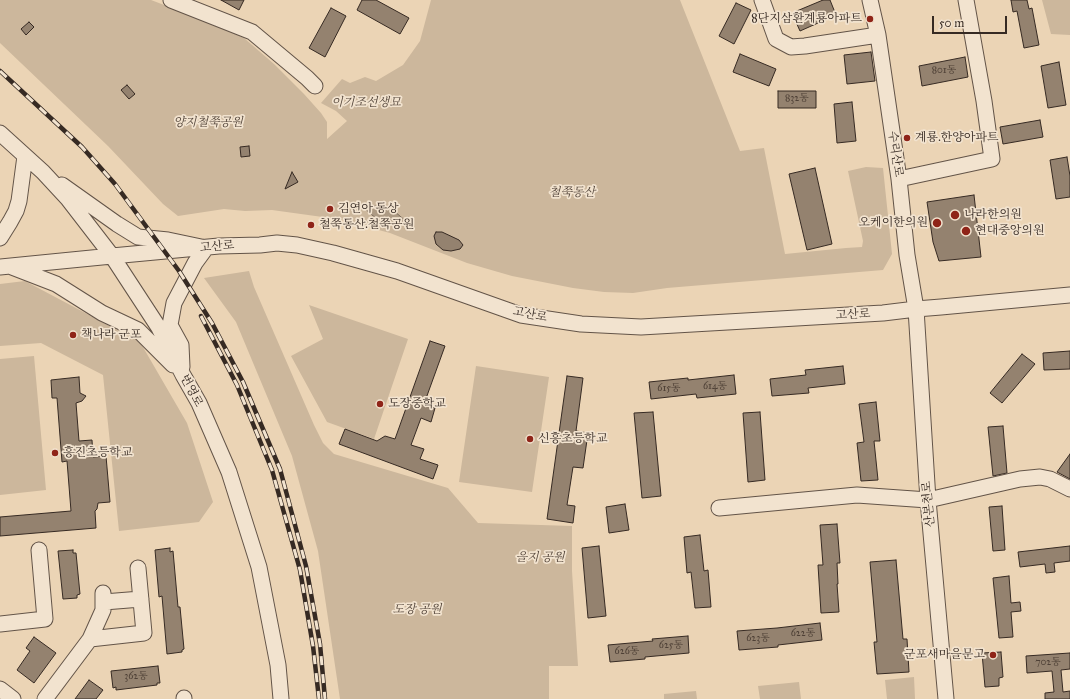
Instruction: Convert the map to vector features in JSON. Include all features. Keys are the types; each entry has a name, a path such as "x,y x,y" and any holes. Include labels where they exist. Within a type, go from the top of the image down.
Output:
{"street":[{"path":"171,0 252,32 315,86"},
{"path":"762,0 776,39 791,47 878,35"},
{"name":"수리산로","path":"870,0 878,35 916,309"},
{"path":"899,179 992,159 984,100 966,0"},
{"name":"번영로","path":"0,133 43,172 68,199 112,256 159,328 199,403 229,472 260,567 278,665 281,699"},
{"path":"0,238 16,211 26,156"},
{"path":"43,172 138,237 168,240 206,248 195,263 174,302 170,325 181,345 183,375"},
{"name":"고산로","path":"5,267 219,246 277,243 297,245 333,253 397,271 521,315 581,324 641,327 882,313 1070,295"},
{"path":"5,267 56,284 102,313 138,330 183,375"},
{"name":"산본천로","path":"916,309 928,500 946,699"},
{"path":"720,508 857,495 928,500 1020,479 1040,477 1050,479 1070,489"},
{"path":"0,624 45,619 39,550"},
{"path":"90,639 144,633 138,568"},
{"path":"45,699 90,639 103,610 103,598 140,599"},
{"path":"0,689 13,699"}],"green space":[{"path":"0,0 151,0 214,24 244,38 274,64 304,94 327,122 327,139 347,121 336,111 321,103 342,79 350,83 365,77 376,81 403,65 420,41 431,0 680,0 740,151 764,148 785,254 862,247 863,241 848,171 866,167 883,168 892,254 883,270 667,288 633,293 604,292 573,288 512,276 467,263 390,233 337,219 272,210 245,211 224,209 178,216 163,204 108,146 0,43"},
{"path":"1042,0 1070,0 1070,35 1051,34"},
{"name":"도장 공원","path":"249,271 254,287 314,425 323,443 334,454 448,488 478,523 572,526 572,571 578,666 549,666 549,699 340,699 318,551 292,456 236,322 204,278"},
{"path":"25,281 140,342 187,423 213,502 199,522 119,531 103,375 41,343 0,346 0,284"},
{"path":"309,305 408,339 374,439 327,422 291,356 323,339"},
{"path":"34,356 46,490 0,495 0,359"},
{"path":"476,366 549,377 532,492 459,482"},
{"path":"914,677 915,699 887,699 885,680"},
{"path":"799,682 801,699 760,699 758,686"},
{"path":"696,691 697,699 664,699 664,694"}],"shaded area":[{"path":"373,206 384,207 394,211 407,222 399,225 380,221 364,208"}],"building":[{"path":"221,0 244,0 239,10"},
{"path":"362,0 376,0 409,18 400,34 357,10"},
{"path":"823,0 830,0 836,15 800,31 792,13"},
{"path":"1011,0 1027,0 1029,9 1032,8 1039,45 1024,48 1017,11 1013,12"},
{"path":"736,3 751,10 734,44 719,36"},
{"path":"331,8 346,16 325,57 309,48"},
{"path":"29,22 34,27 26,35 21,29"},
{"path":"871,52 875,81 847,84 844,55"},
{"path":"740,54 776,69 769,86 733,72"},
{"path":"965,57 968,77 922,86 919,66"},
{"path":"1059,62 1066,105 1048,108 1041,66"},
{"path":"127,85 135,94 129,99 121,90"},
{"path":"778,91 816,91 816,108 778,108"},
{"path":"852,102 856,141 837,143 834,104"},
{"path":"1040,120 1043,137 1003,144 1000,127"},
{"path":"249,146 250,156 241,157 240,147"},
{"path":"1067,157 1070,176 1070,197 1056,199 1050,160"},
{"path":"815,168 832,244 807,250 789,174"},
{"path":"292,172 298,182 285,189"},
{"path":"974,195 981,257 939,261 933,242 927,202"},
{"path":"436,232 442,232 459,240 463,245 460,249 451,251 443,250 436,244 434,236"},
{"path":"430,341 445,346 424,404 435,408 431,422 421,418 411,445 424,449 420,459 438,465 433,479 339,444 345,429 377,441 385,436 395,439"},
{"path":"1070,351 1070,369 1044,370 1043,353"},
{"path":"1022,354 1035,364 1002,403 990,393"},
{"path":"843,366 845,384 808,388 809,393 772,396 770,379 806,375 805,370"},
{"path":"734,375 736,394 697,398 696,394 651,399 649,382 688,378 688,380"},
{"path":"567,376 583,378 576,431 588,433 583,468 573,467 567,505 575,506 573,523 547,519"},
{"name":"흥진초등학교","path":"79,377 80,393 86,396 82,401 76,403 79,441 92,440 93,457 106,456 110,502 98,503 95,511 96,528 0,536 0,517 71,511 67,461 62,462 57,398 52,398 51,380"},
{"path":"876,402 880,441 874,441 878,480 861,481 857,443 864,442 859,404"},
{"path":"653,412 661,496 642,498 634,413"},
{"path":"760,412 765,480 748,482 743,413"},
{"path":"1003,426 1007,473 993,476 988,427"},
{"path":"1070,454 1070,479 1057,472"},
{"path":"625,504 629,530 609,533 606,507"},
{"path":"1002,506 1005,550 993,551 989,507"},
{"path":"837,524 840,563 837,563 839,612 821,613 818,565 823,565 820,525"},
{"path":"700,535 704,571 708,570 711,607 695,608 691,572 687,573 684,537"},
{"path":"599,546 606,616 588,618 582,548"},
{"path":"1070,546 1070,561 1054,563 1055,572 1046,573 1045,564 1020,567 1018,552"},
{"path":"170,548 170,552 173,551 178,607 180,607 184,649 182,652 167,654 162,596 159,597 155,550"},
{"path":"73,550 73,553 76,553 80,594 77,595 77,598 63,599 58,551"},
{"path":"896,560 903,639 907,639 909,672 877,674 874,642 877,642 870,562"},
{"path":"1009,576 1011,603 1020,602 1021,611 1011,612 1013,637 999,638 993,578"},
{"path":"820,623 822,640 778,645 778,647 739,650 737,631"},
{"path":"688,636 689,653 610,662 608,645"},
{"path":"34,637 56,653 34,683 17,670 30,651 26,648"},
{"path":"1001,652 1003,677 999,678 999,686 985,687 982,653"},
{"path":"1070,653 1070,669 1061,670 1063,692 1070,691 1070,699 1045,699 1045,693 1054,692 1052,671 1027,673 1026,656"},
{"path":"158,666 160,683 157,683 157,685 116,690 116,687 113,688 111,671"},
{"path":"89,680 103,690 96,699 75,699"}],"railway":[{"path":"0,71 82,147 115,184 179,271 212,323 243,382 280,469 306,566 320,644 325,699"},
{"path":"201,316 237,385 272,470 300,570 313,646 319,699"}],"place":[{"name":"8단지삼환계룡아파트","path":"870,19"},
{"name":"계룡.한양아파트","path":"907,138"},
{"name":"김연아 동상","path":"330,209"},
{"name":"나라한의원","path":"955,215"},
{"name":"오케이한의원","path":"937,223"},
{"name":"철쭉동산.철쭉공원","path":"311,225"},
{"name":"현대중앙의원","path":"966,231"},
{"name":"책나라 군포","path":"73,335"},
{"name":"도장중학교","path":"380,404"},
{"name":"신흥초등학교","path":"530,439"},
{"name":"흥진초등학교","path":"55,453"},
{"name":"군포새마을문고","path":"993,655"}],"park label":[{"name":"이기조선생묘","path":"366,103"},
{"name":"양지철쭉공원","path":"208,123"},
{"name":"철쭉동산","path":"572,193"},
{"name":"을지 공원","path":"540,558"}]}
